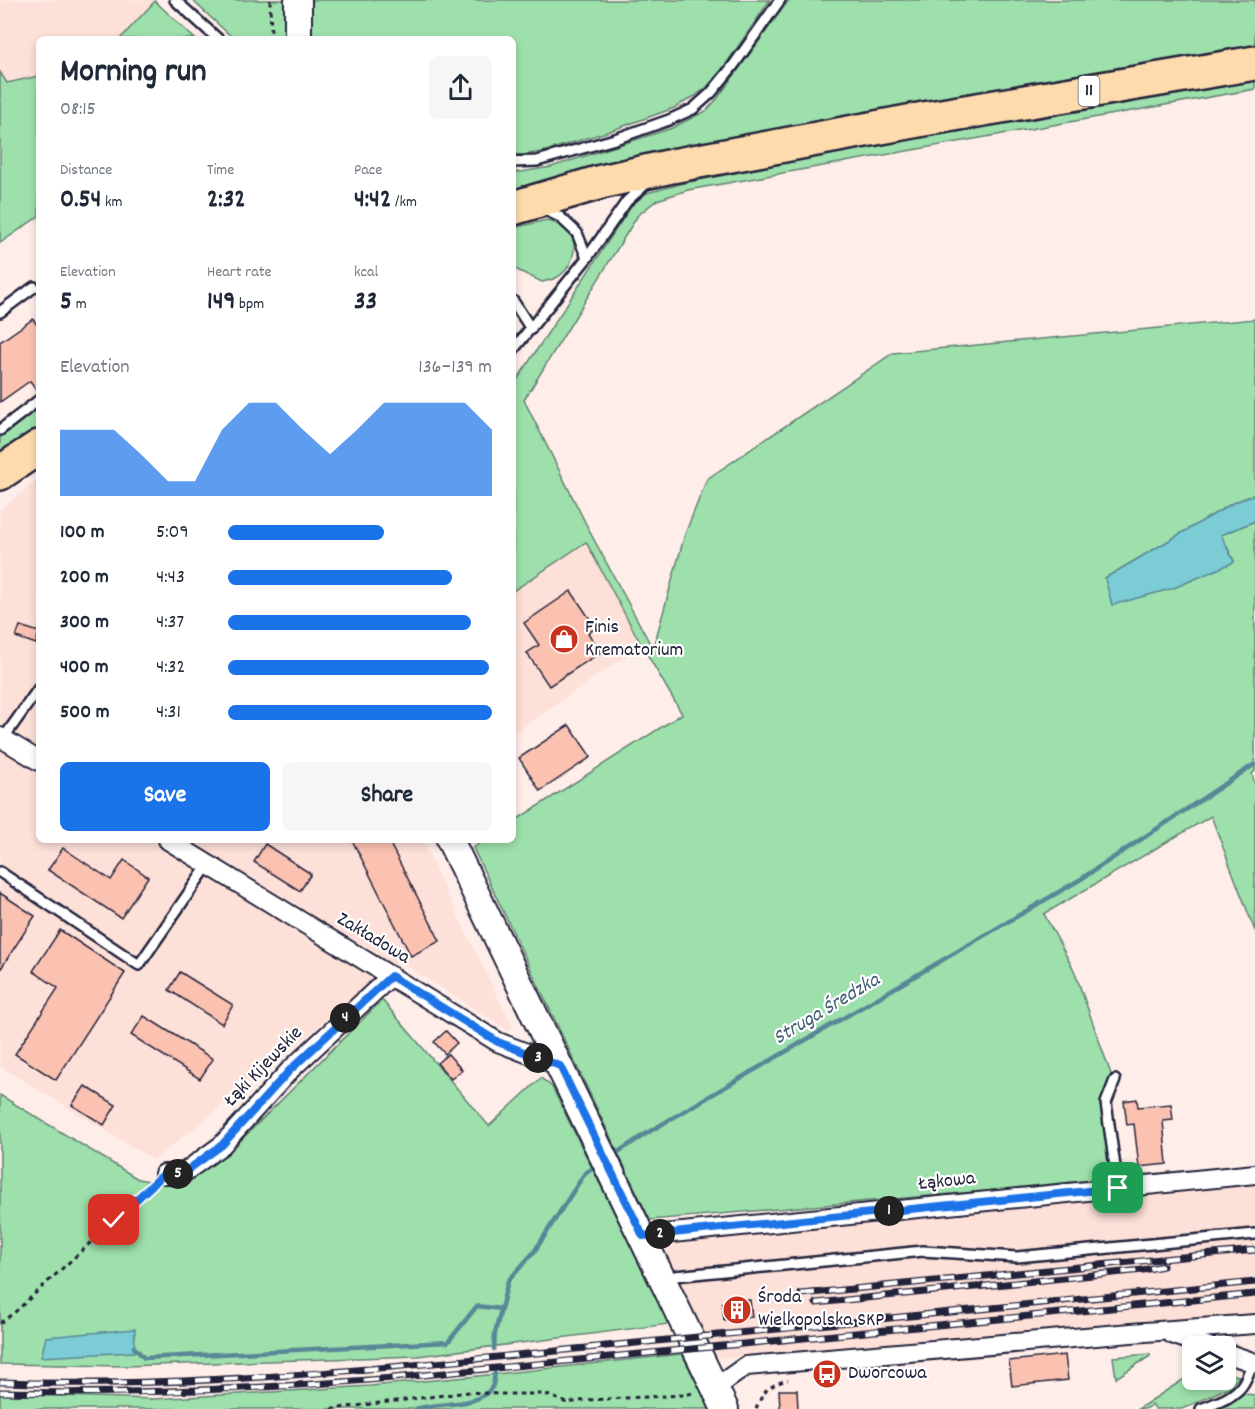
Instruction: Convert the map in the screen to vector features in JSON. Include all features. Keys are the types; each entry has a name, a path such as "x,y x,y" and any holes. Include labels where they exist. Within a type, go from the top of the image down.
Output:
{"highway":[{"name":"11","path":"522,205 601,182 672,166 936,117 1255,63"},
{"path":"0,473 36,449"}],"street":[{"path":"298,0 298,36"},
{"path":"1,738 36,759"},
{"name":"Zakładowa","path":"173,843 498,1042 560,1066"},
{"path":"451,843 720,1398 746,1366 1255,1324"},
{"name":"Łąki Kijewskie","path":"164,1174 182,1174 222,1145 290,1070 391,976"},
{"name":"Łąkowa","path":"638,1226 1118,1188 1255,1174"},
{"path":"1164,1331 1182,1337"},
{"path":"1236,1357 1254,1363"}],"lane":[{"path":"175,0 215,36"},
{"path":"516,162 537,161 615,139 693,109 711,93 734,66 780,0"},
{"path":"516,346 587,258 627,201 648,182 672,166"},
{"path":"522,205 560,217 577,233 587,258"},
{"path":"0,312 36,289"},
{"path":"516,306 531,329"},
{"path":"0,430 36,402"},
{"path":"1,738 36,692"},
{"path":"0,872 139,965 208,865"},
{"path":"1115,1080 1106,1103 1118,1188"},
{"path":"662,1277 923,1251 1017,1257 1255,1234"},
{"path":"1201,1409 1236,1392 1254,1363"}],"path":[{"path":"270,0 271,36"},
{"path":"0,1323 15,1312 164,1174"},
{"path":"333,1409 469,1392 545,1394 567,1403 685,1395 720,1398"}],"shaded area":[{"path":"0,0 156,0 123,36 36,36 36,77 7,83 0,72"},
{"path":"36,481 36,843 422,843 512,1027 508,1030 399,961 154,1160 0,1066 0,510"},
{"path":"586,542 637,637 631,652 516,732 516,589"},
{"path":"1255,1184 1255,1314 712,1359 655,1244"}],"green space":[{"path":"192,0 288,0 288,36 231,36"},
{"path":"308,0 770,0 724,67 707,87 695,96 674,108 610,131 542,152 521,155 516,154 516,36 310,36"},
{"path":"789,0 1255,0 1255,49 732,138 602,166 516,191 516,172 551,167 672,128 706,111"},
{"path":"155,1 192,36 123,36"},
{"path":"0,72 7,83 36,77 36,218 0,243"},
{"path":"1255,76 1255,89 688,190 657,200 638,215 524,400 592,536 653,649 685,534 707,479 893,353 1255,319 1255,494 1233,503 1105,578 1234,561 1221,535 1255,521 1255,771 1252,774 1255,785 1255,931 1211,816 1044,914 1074,970 1112,1077 1103,1102 1112,1180 650,1220 473,848 480,843 516,843 516,820 682,714 586,542 516,589 516,381 632,205 647,193 684,183 975,126"},
{"path":"547,220 561,226 568,232 574,244 570,264 554,279 542,282 516,269 516,227"},
{"path":"36,410 36,433 0,458 0,438"},
{"path":"382,1000 489,1126 541,1078 552,1087 669,1324 418,1356 126,1366 0,1364 0,1095 138,1179 177,1186 227,1154"},
{"path":"682,1354 710,1409 0,1409 0,1394 154,1399 370,1386"},
{"path":"1150,1354 1150,1356 1116,1378 1113,1357"},
{"path":"1182,1380 1182,1390 1222,1390 1182,1409 1155,1409 1153,1405 1145,1409 1138,1409"},
{"path":"1244,1394 1255,1395 1255,1409 1216,1409"}],"water":[{"path":"1255,494 1255,521 1221,535 1234,562 1174,588 1112,605 1105,578 1233,503"},
{"path":"135,1329 134,1352 41,1357 46,1337"}],"building":[{"path":"33,319 36,324 36,389 30,381 0,402 0,342"},
{"name":"Finis Krematorium","path":"571,591 596,628 588,633 601,652 549,686 527,653 539,645 524,623"},
{"path":"20,626 36,631 36,644 16,637"},
{"path":"569,725 591,757 540,791 519,758"},
{"path":"354,843 390,843 440,941 411,956"},
{"path":"265,844 311,874 300,891 254,862"},
{"path":"63,848 111,880 124,860 148,877 121,918 48,870"},
{"path":"0,893 35,916 0,970"},
{"path":"60,930 125,973 56,1080 15,1054 58,988 33,971"},
{"path":"180,972 233,1005 222,1024 169,990"},
{"path":"144,1016 213,1059 200,1079 131,1035"},
{"path":"446,1031 457,1043 445,1054 434,1042"},
{"path":"448,1054 462,1070 451,1079 437,1063"},
{"path":"85,1086 116,1105 104,1125 72,1105"},
{"path":"1137,1099 1138,1107 1171,1104 1173,1120 1163,1121 1167,1164 1139,1167 1134,1124 1127,1125 1124,1101"},
{"name":"Środa Wielkopolska SKP","path":"750,1300 752,1317 724,1320 722,1303"},
{"path":"1065,1355 1068,1380 1012,1386 1009,1361"},
{"path":"779,1390 797,1390 798,1409 780,1409"}],"waterway":[{"name":"Struga Średzka","path":"612,1156 647,1133 1081,879 1255,764"},
{"name":"Struga Średzka","path":"494,1349 495,1333 508,1281 534,1252 585,1173 597,1166"},
{"path":"134,1347 144,1358 448,1342 477,1306 501,1309"},
{"name":"Struga Średzka","path":"416,1409 477,1399 492,1387 495,1373"}],"railway":[{"path":"801,1294 1255,1250"},
{"path":"816,1303 1143,1270 1163,1266"},
{"path":"0,1382 152,1382 303,1374 1255,1282"},
{"path":"0,1392 147,1392 344,1382 1255,1294"}],"place":[{"name":"Finis Krematorium","path":"564,639"},
{"name":"Środa Wielkopolska SKP","path":"737,1310"},
{"name":"Dworcowa","path":"827,1374"}],"route":[{"path":"114,1220 164,1174 182,1174 222,1145 290,1070 391,976 498,1042 560,1066 643,1236 1118,1188"}]}
